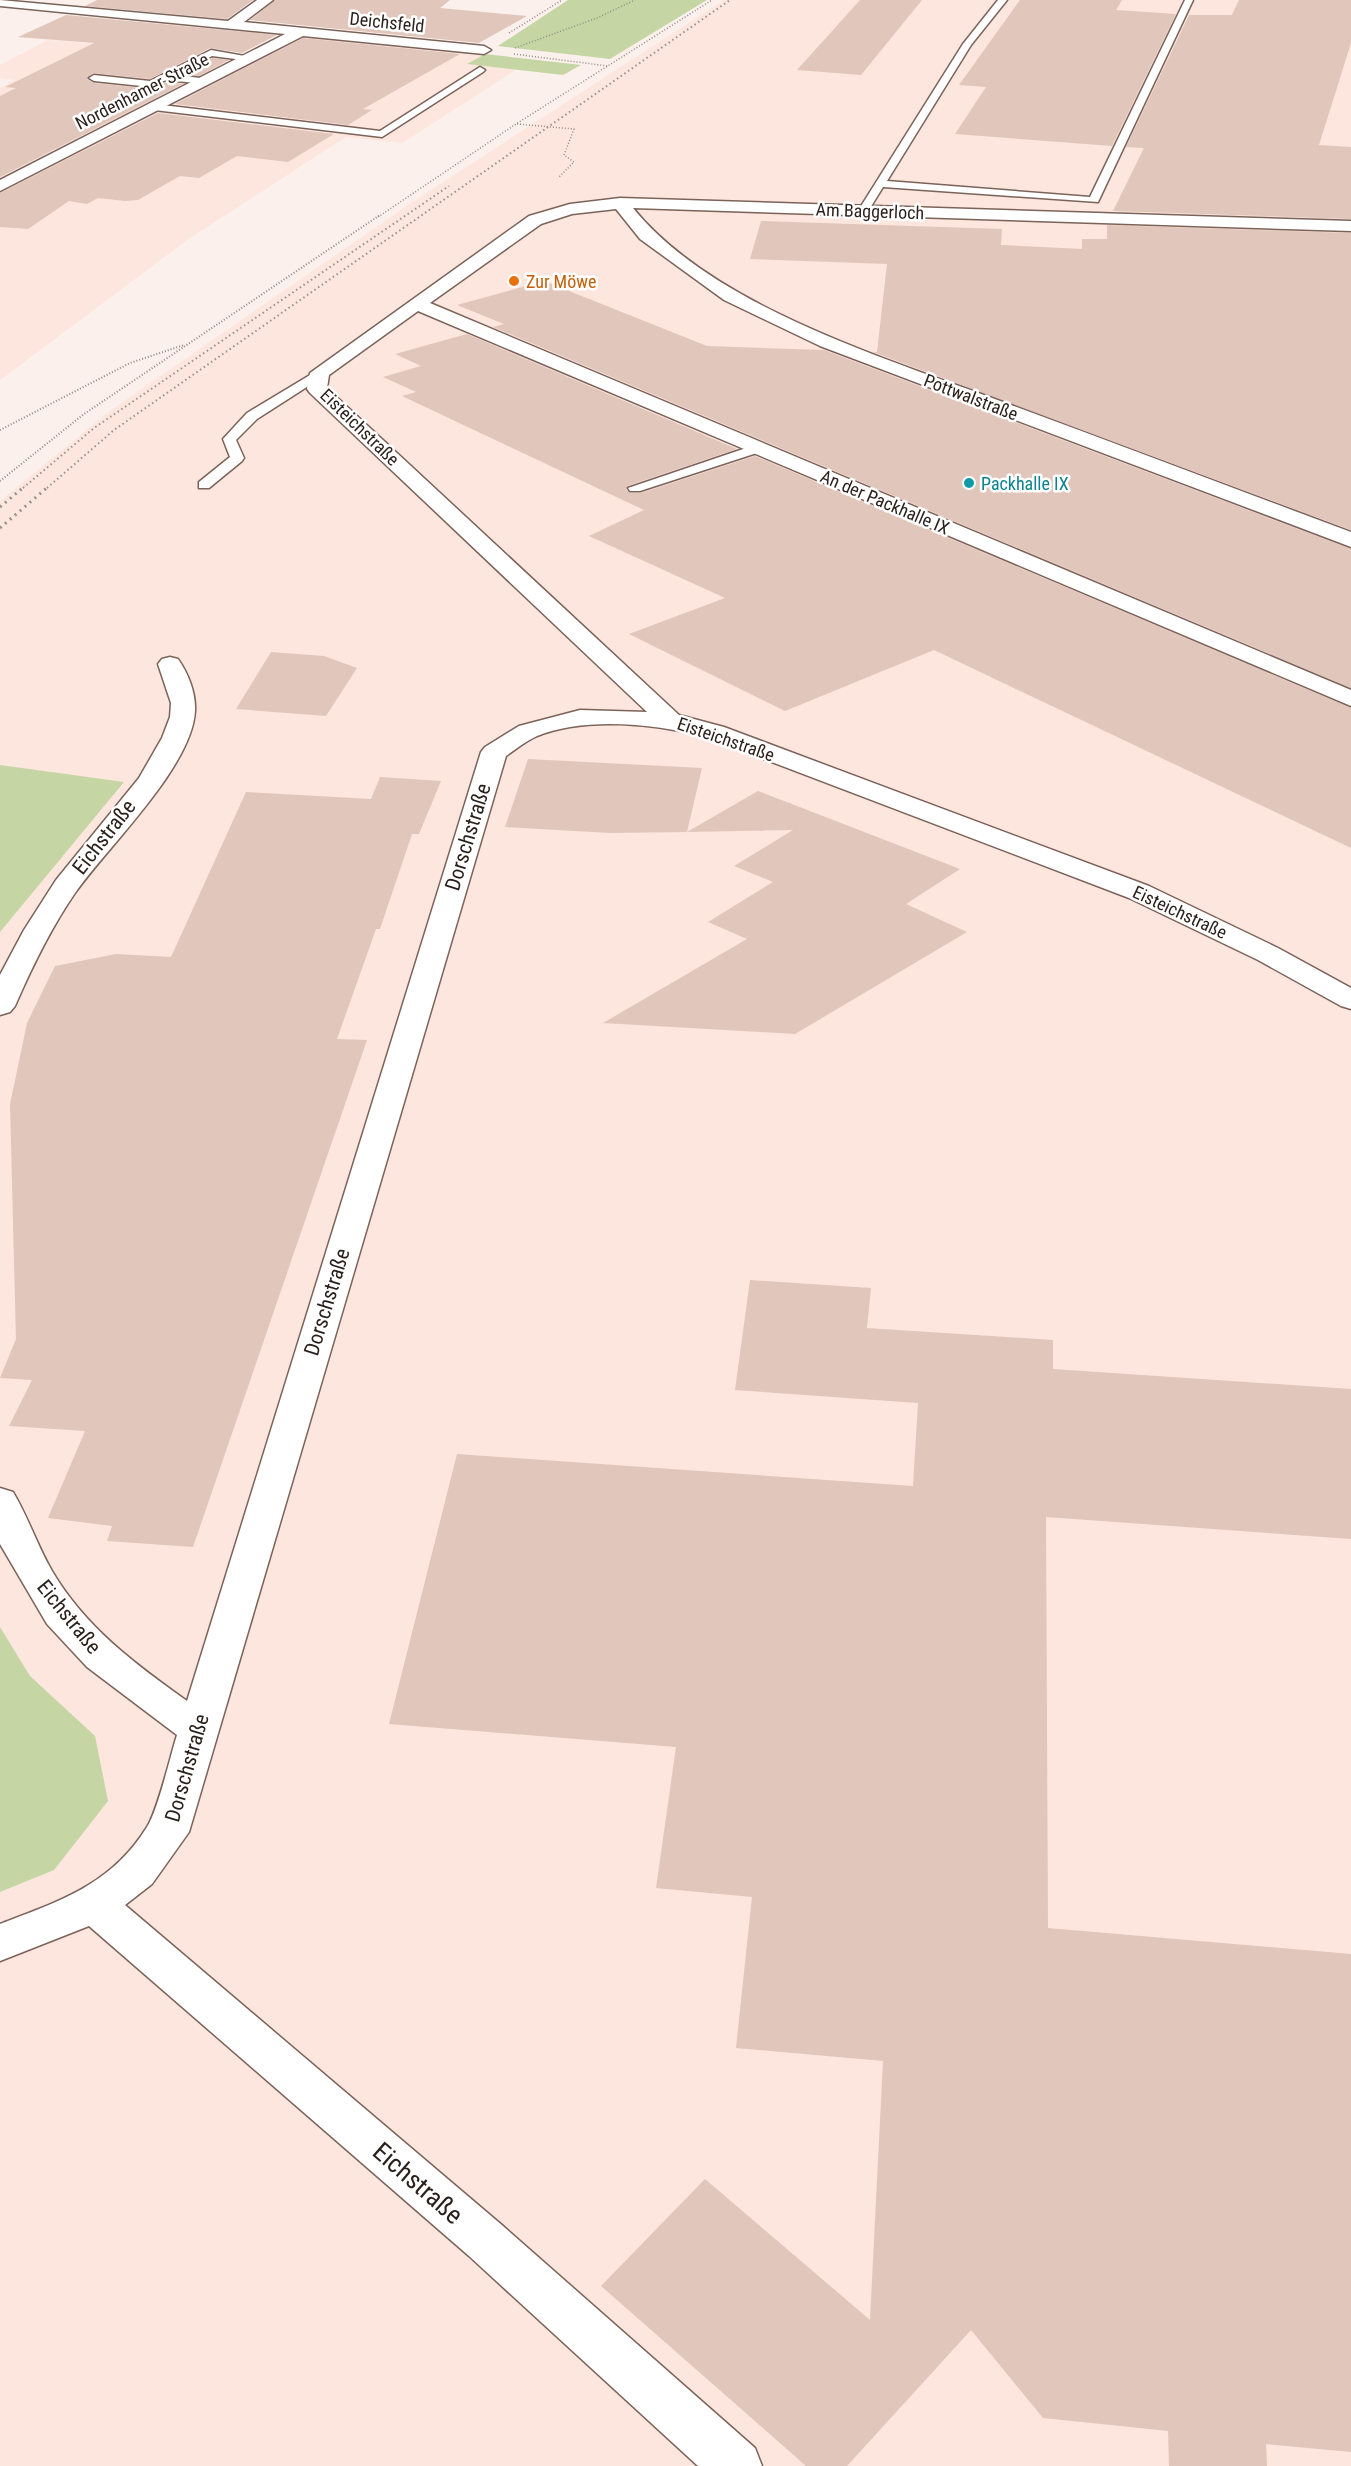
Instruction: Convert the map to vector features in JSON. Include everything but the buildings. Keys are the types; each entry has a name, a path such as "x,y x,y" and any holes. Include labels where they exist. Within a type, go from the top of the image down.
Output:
{"street":[{"path":"231,25 266,0"},
{"name":"Deichsfeld","path":"0,2 484,50"},
{"name":"Nordenhamer Straße","path":"0,186 303,32"},
{"name":"Am Baggerloch","path":"419,305 534,220 570,209 620,203 1351,226"},
{"name":"Pottwalstraße","path":"620,203 646,235 730,296 827,342 1351,540"},
{"name":"Eisteichstraße","path":"419,305 320,373 317,389 670,720 715,732 1139,892 1268,954 1351,1000"},
{"name":"An der Packhalle IX","path":"419,305 1351,699"},
{"name":"Eichstraße","path":"0,1006 30,940 67,886 172,747 182,715 180,690 170,664"},
{"name":"Dorschstraße","path":"0,1943 95,1905 137,1872 168,1832 494,752 528,731 580,717 670,720"},
{"name":"Eichstraße","path":"0,1501 10,1527 41,1586 86,1644 121,1674 198,1729"},
{"name":"Eichstraße","path":"95,1905 486,2241 736,2466"}],"lane":[{"path":"863,211 967,44 1003,0"},
{"path":"881,184 1094,200 1190,0"},
{"path":"94,78 151,84 212,53 251,58"},
{"path":"154,107 382,134 480,70"},
{"path":"165,77 206,81"},
{"path":"204,485 237,458 229,439 245,424 320,373"},
{"path":"635,488 758,448"}],"path":[{"path":"467,48 497,41 562,0"},
{"path":"484,50 503,50 526,45 597,18 634,0"},
{"path":"0,481 84,414 516,124 712,0"},
{"path":"484,50 609,66"},
{"path":"516,124 574,129 564,155 574,162 555,182 616,195 620,203"},
{"path":"0,430 130,363 188,344"}],"shaded area":[{"path":"724,0 1351,0 1351,2466 0,2466 0,501 111,410 414,201"},
{"path":"302,35 485,54 468,64 516,70 402,143 346,137 187,240 0,380 0,88 15,80 0,78 0,65 48,40 262,58"}],"green space":[{"path":"568,0 707,0 610,59 498,46"},
{"path":"485,54 581,65 563,75 467,64"},
{"path":"0,765 124,782 0,932"},
{"path":"0,1627 30,1676 95,1736 108,1801 54,1870 0,1892"}],"railway":[{"path":"47,488 114,430 730,0"},
{"path":"23,488 94,428 449,186"},
{"path":"0,507 25,486"},
{"path":"0,528 49,486"}],"place":[{"name":"Zur Möwe","path":"514,281"},
{"name":"Packhalle IX","path":"969,483"}]}
